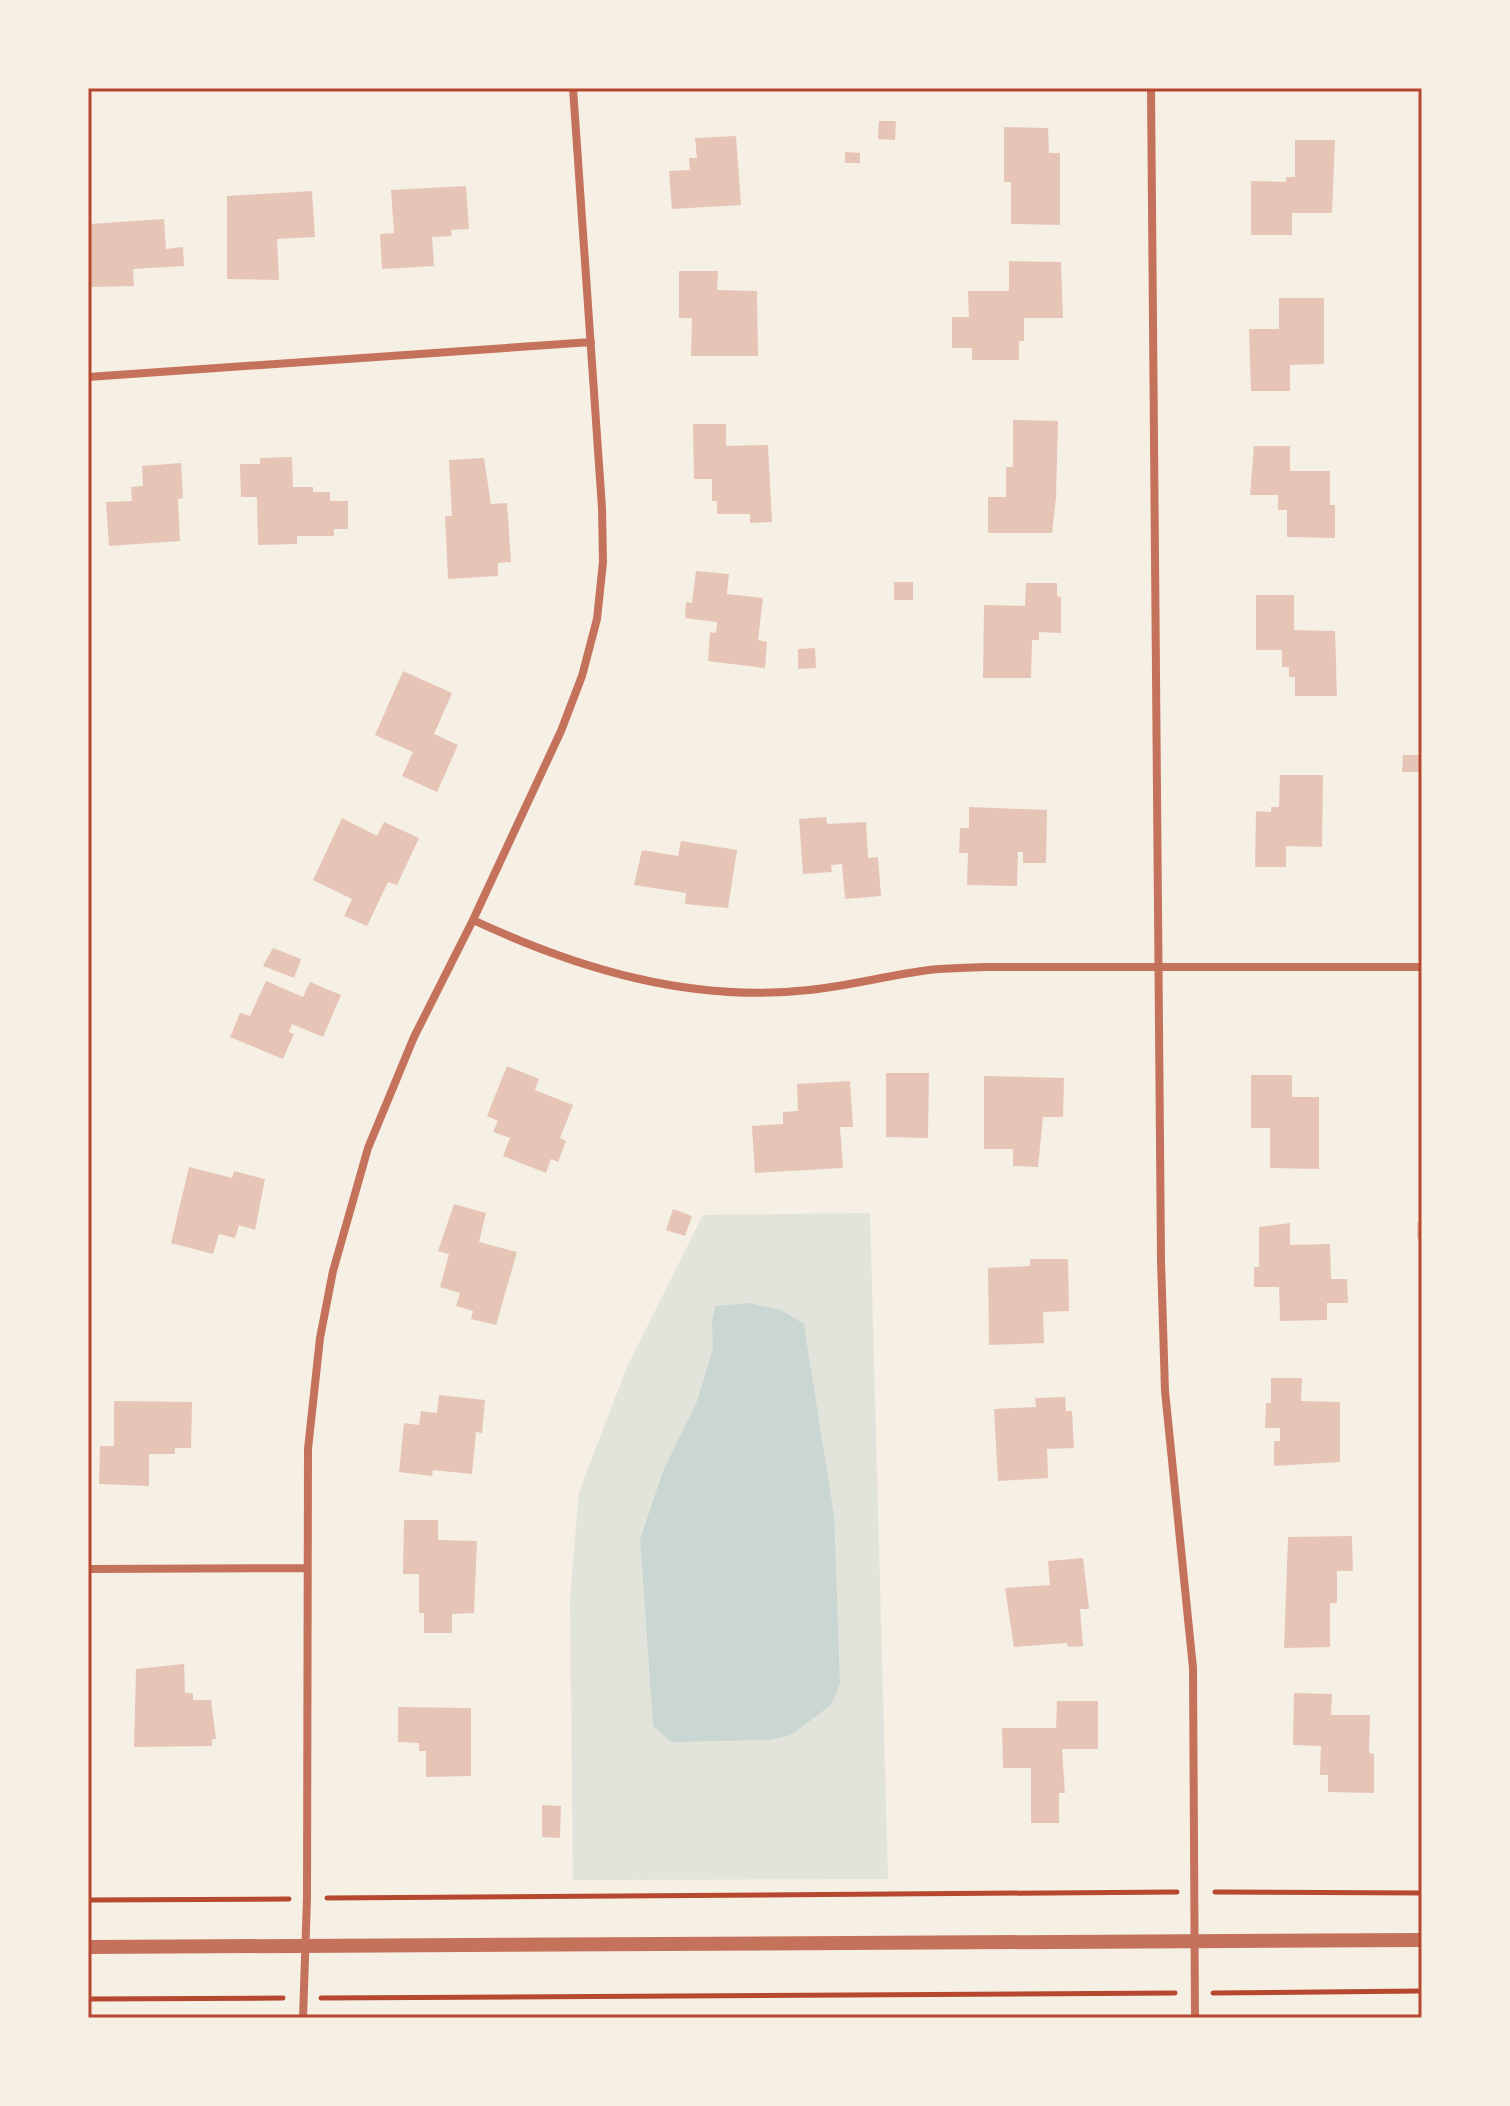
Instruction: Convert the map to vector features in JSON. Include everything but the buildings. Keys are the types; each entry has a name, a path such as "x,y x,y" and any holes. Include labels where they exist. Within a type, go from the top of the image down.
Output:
{"street":[{"path":"303,2018 307,1898 308,1449 312,1396 333,1271 368,1148 414,1037 473,920 561,731 582,676 597,619 603,562 602,508 573,88"},
{"path":"1151,88 1156,967 1165,1391 1193,1668 1195,2018"},
{"path":"88,377 591,342"},
{"path":"473,920 571,961 681,988 727,992 808,991 930,970 984,967 1422,967"},
{"path":"88,1569 306,1568"},
{"path":"88,1947 1422,1940"}],"path":[{"path":"88,1900 1422,1893"},
{"path":"88,1999 1422,1991"}],"shaded area":[{"path":"870,1213 888,1879 573,1880 570,1599 579,1492 627,1367 703,1215","holes":["804,1324 834,1515 653,1726 640,1539 663,1471 697,1401 713,1348"]},
{"path":"748,1303 781,1310 804,1324 834,1515 840,1684 831,1705 791,1735 769,1740 671,1742 653,1726 640,1539 663,1471 697,1401 713,1348 715,1306"}]}
